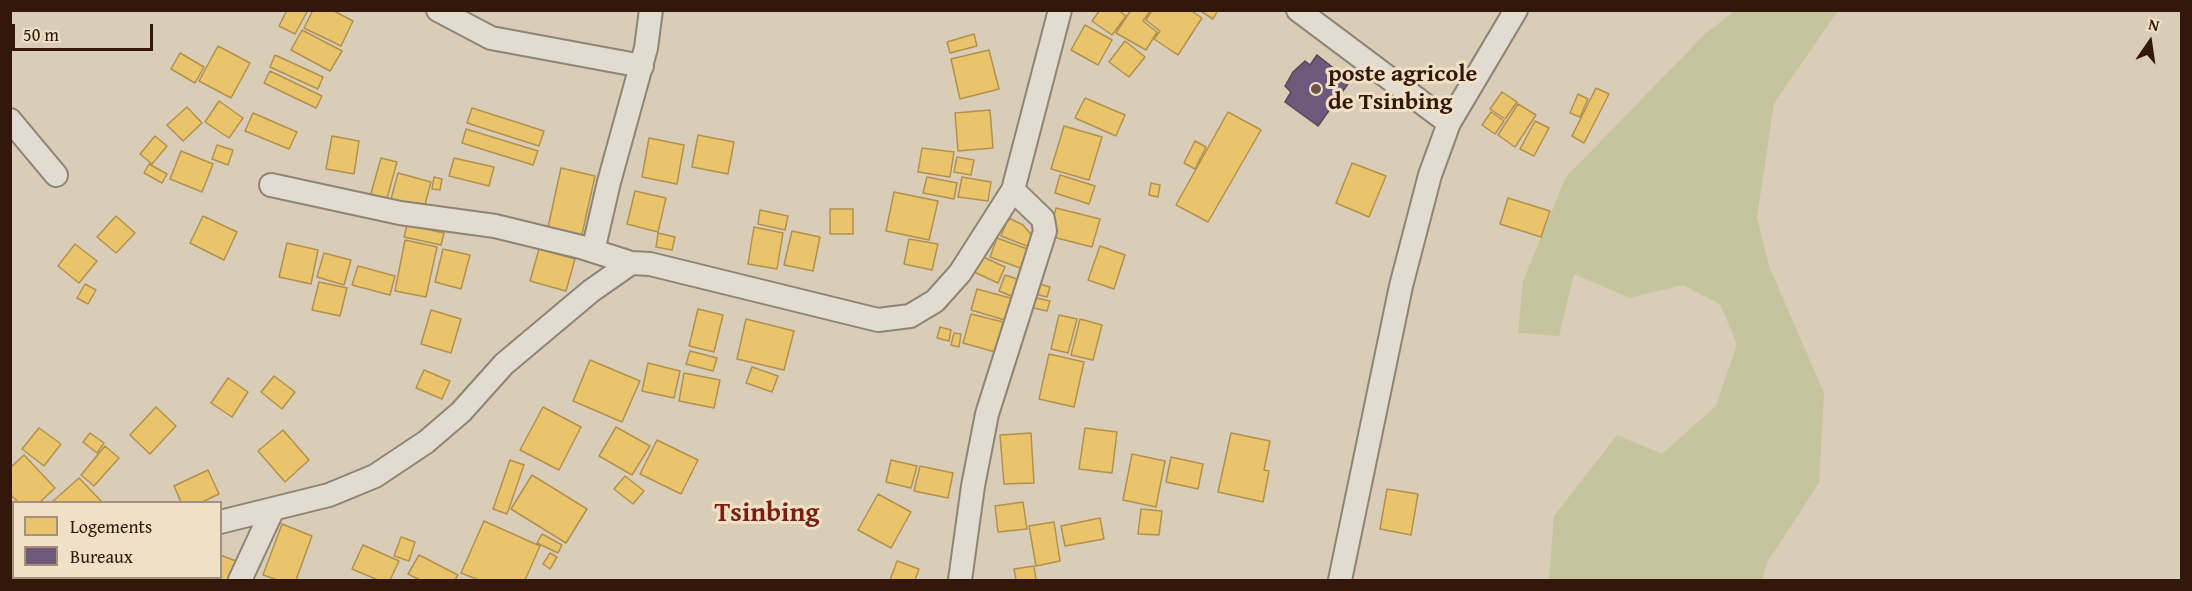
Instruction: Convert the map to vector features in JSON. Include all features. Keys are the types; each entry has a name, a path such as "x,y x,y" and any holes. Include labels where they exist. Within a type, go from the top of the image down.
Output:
{"street":[{"path":"438,10 491,38 642,66"},
{"path":"593,251 609,182 642,66 651,10"},
{"path":"271,185 400,213 495,226 631,263 650,264 879,320 910,316 935,301 960,273 1013,190 1060,10"},
{"path":"1298,10 1449,123"},
{"path":"1340,580 1401,286 1430,176 1449,123 1516,10"},
{"path":"10,120 56,175"},
{"path":"960,580 973,486 987,414 1045,231 1043,219 1013,190"},
{"path":"222,522 329,495 375,476 426,442 461,412 504,364 591,291 631,263"},
{"path":"240,580 273,509"}],"green space":[{"path":"1736,10 1838,11 1774,103 1757,218 1769,266 1824,393 1819,483 1768,561 1762,580 1549,580 1554,516 1617,435 1662,454 1716,406 1737,344 1720,304 1683,285 1630,298 1574,274 1559,336 1518,333 1523,281 1566,177 1705,34"}],"building: Logements":[{"path":"287,10 308,10 295,34 279,26"},
{"path":"313,10 332,10 353,21 341,46 304,28"},
{"path":"1100,10 1118,10 1126,16 1112,35 1092,21"},
{"path":"1131,10 1151,10 1143,21 1157,32 1146,50 1116,33"},
{"path":"1152,10 1190,10 1202,18 1178,55 1154,39 1160,31 1146,20"},
{"path":"1199,10 1218,10 1213,19"},
{"path":"1085,25 1112,40 1098,65 1071,50"},
{"path":"302,30 342,51 330,71 291,50"},
{"path":"974,34 977,46 950,53 947,42"},
{"path":"1125,41 1145,57 1129,77 1109,62"},
{"path":"218,46 250,63 231,98 199,81"},
{"path":"989,50 999,89 960,99 951,59"},
{"path":"180,53 204,67 195,83 171,69"},
{"path":"275,55 323,77 318,89 270,67"},
{"path":"270,71 322,96 316,108 264,83"},
{"path":"1596,88 1609,94 1584,143 1572,136"},
{"path":"1502,92 1517,102 1505,119 1490,109"},
{"path":"1578,94 1588,99 1580,117 1570,113"},
{"path":"1085,98 1125,115 1116,136 1075,118"},
{"path":"219,101 243,118 229,138 205,122"},
{"path":"1518,104 1536,115 1515,147 1498,135"},
{"path":"187,107 202,123 183,141 167,125"},
{"path":"472,108 544,131 539,146 467,123"},
{"path":"990,110 993,148 958,151 955,113"},
{"path":"1228,112 1261,130 1208,222 1176,205"},
{"path":"1491,112 1504,121 1495,134 1482,125"},
{"path":"253,113 297,132 289,149 245,131"},
{"path":"1535,121 1549,128 1534,156 1520,149"},
{"path":"1064,126 1102,137 1089,180 1051,169"},
{"path":"466,129 538,151 533,165 462,143"},
{"path":"698,135 734,142 728,174 692,167"},
{"path":"155,136 167,146 152,164 140,154"},
{"path":"332,136 359,141 354,174 326,169"},
{"path":"649,138 684,145 677,184 642,177"},
{"path":"1195,141 1206,147 1195,169 1184,163"},
{"path":"217,145 233,150 228,165 212,159"},
{"path":"922,148 954,152 950,177 918,172"},
{"path":"181,151 213,164 202,192 170,179"},
{"path":"957,157 974,160 971,175 954,172"},
{"path":"381,158 397,162 386,202 370,197"},
{"path":"454,158 494,167 489,186 449,176"},
{"path":"1352,163 1386,176 1369,217 1336,203"},
{"path":"149,164 167,174 162,183 144,173"},
{"path":"561,168 595,176 581,239 547,232"},
{"path":"398,173 431,182 423,212 390,203"},
{"path":"1060,175 1095,186 1089,204 1055,193"},
{"path":"434,177 442,179 440,190 432,189"},
{"path":"927,177 957,183 954,199 923,193"},
{"path":"962,177 991,182 988,201 958,197"},
{"path":"1151,183 1160,185 1158,197 1149,195"},
{"path":"635,191 666,198 658,232 627,224"},
{"path":"894,192 938,201 929,240 886,231"},
{"path":"1508,198 1550,211 1541,237 1500,224"},
{"path":"1056,208 1100,219 1092,247 1049,236"},
{"path":"830,209 853,209 853,234 830,234"},
{"path":"760,210 788,216 785,230 758,224"},
{"path":"116,216 135,233 116,253 97,237"},
{"path":"203,216 237,232 224,260 190,243"},
{"path":"1011,219 1023,225 1036,240 1032,248 1001,236 1007,221"},
{"path":"407,225 444,233 441,245 404,237"},
{"path":"754,227 783,233 777,269 748,264"},
{"path":"792,231 820,237 813,271 784,265"},
{"path":"658,233 675,237 672,250 656,247"},
{"path":"997,238 1030,250 1023,269 990,257"},
{"path":"909,239 938,244 932,270 904,264"},
{"path":"405,240 437,247 426,297 395,291"},
{"path":"287,243 318,250 311,284 279,277"},
{"path":"75,244 97,261 79,283 58,266"},
{"path":"1100,246 1125,255 1114,289 1088,280"},
{"path":"443,249 470,255 461,289 435,282"},
{"path":"539,249 575,259 566,291 530,281"},
{"path":"324,253 351,260 344,285 317,277"},
{"path":"981,256 1005,267 998,283 974,272"},
{"path":"358,266 395,276 390,295 352,285"},
{"path":"1005,275 1023,281 1016,298 999,291"},
{"path":"319,282 347,288 340,316 312,310"},
{"path":"1033,282 1050,287 1047,297 1031,293"},
{"path":"85,284 96,290 88,304 77,298"},
{"path":"977,289 1014,299 1008,321 971,310"},
{"path":"1032,297 1050,301 1047,311 1029,307"},
{"path":"698,309 723,315 714,352 689,346"},
{"path":"431,310 461,319 451,353 421,344"},
{"path":"971,314 1007,323 999,353 963,343"},
{"path":"1059,315 1077,319 1068,353 1051,349"},
{"path":"746,319 794,331 784,370 737,359"},
{"path":"1080,319 1102,325 1093,360 1071,355"},
{"path":"940,327 951,330 949,341 937,338"},
{"path":"954,333 961,334 959,347 951,345"},
{"path":"690,351 717,358 713,371 686,364"},
{"path":"1049,354 1084,362 1074,407 1039,399"},
{"path":"590,360 640,381 622,422 573,401"},
{"path":"648,363 680,371 674,398 642,391"},
{"path":"752,367 778,376 772,392 746,383"},
{"path":"424,370 450,381 442,399 416,388"},
{"path":"684,373 720,380 714,408 679,401"},
{"path":"274,376 295,392 282,409 261,392"},
{"path":"228,378 248,392 232,417 211,403"},
{"path":"156,407 176,426 150,454 130,435"},
{"path":"543,407 581,427 559,470 520,450"},
{"path":"616,427 650,446 632,475 599,456"},
{"path":"39,428 61,444 44,466 22,449"},
{"path":"1085,428 1117,432 1112,473 1079,469"},
{"path":"283,430 309,460 285,482 258,451"},
{"path":"90,433 104,443 97,453 83,442"},
{"path":"1031,433 1034,483 1004,484 1000,435"},
{"path":"1231,433 1270,441 1264,470 1269,471 1263,502 1218,492"},
{"path":"657,440 698,460 681,494 640,474"},
{"path":"105,446 119,458 94,486 81,475"},
{"path":"1132,454 1165,461 1156,507 1123,500"},
{"path":"24,455 55,488 41,501 17,501 10,494 10,468"},
{"path":"1171,457 1203,464 1198,489 1166,482"},
{"path":"510,460 524,465 507,514 493,509"},
{"path":"891,460 917,466 911,488 886,482"},
{"path":"920,466 953,473 948,498 914,491"},
{"path":"208,470 219,494 204,501 181,501 174,486"},
{"path":"532,475 587,509 566,543 511,509"},
{"path":"625,476 644,491 633,504 614,489"},
{"path":"79,478 101,501 53,501"},
{"path":"1387,489 1418,494 1411,535 1380,529"},
{"path":"878,494 911,512 891,548 858,530"},
{"path":"1023,502 1027,529 998,532 995,506"},
{"path":"1141,509 1162,511 1159,535 1138,534"},
{"path":"10,510 12,512 12,544 10,546"},
{"path":"1100,518 1104,539 1065,546 1061,526"},
{"path":"484,521 540,546 525,580 479,580 461,573"},
{"path":"1054,522 1060,561 1036,566 1029,526"},
{"path":"282,524 312,536 296,580 278,580 263,575"},
{"path":"542,534 562,545 558,553 537,543"},
{"path":"401,537 415,542 409,561 394,556"},
{"path":"363,545 399,561 390,580 378,580 352,569"},
{"path":"550,553 557,557 550,569 543,564"},
{"path":"419,555 458,575 455,580 420,580 408,574"},
{"path":"222,556 236,561 229,580 207,579 222,579"},
{"path":"897,561 919,569 915,580 890,580"},
{"path":"1034,566 1036,580 1016,580 1014,569"}],"building: Bureaux":[{"name":"poste agricole de Tsinbing","path":"1317,55 1350,81 1318,126 1285,102 1291,92 1285,86 1293,72 1305,61 1310,65"}],"place":[{"name":"poste agricole de Tsinbing","path":"1316,89"}],"district":[{"name":"Tsinbing","path":"767,514"}]}
